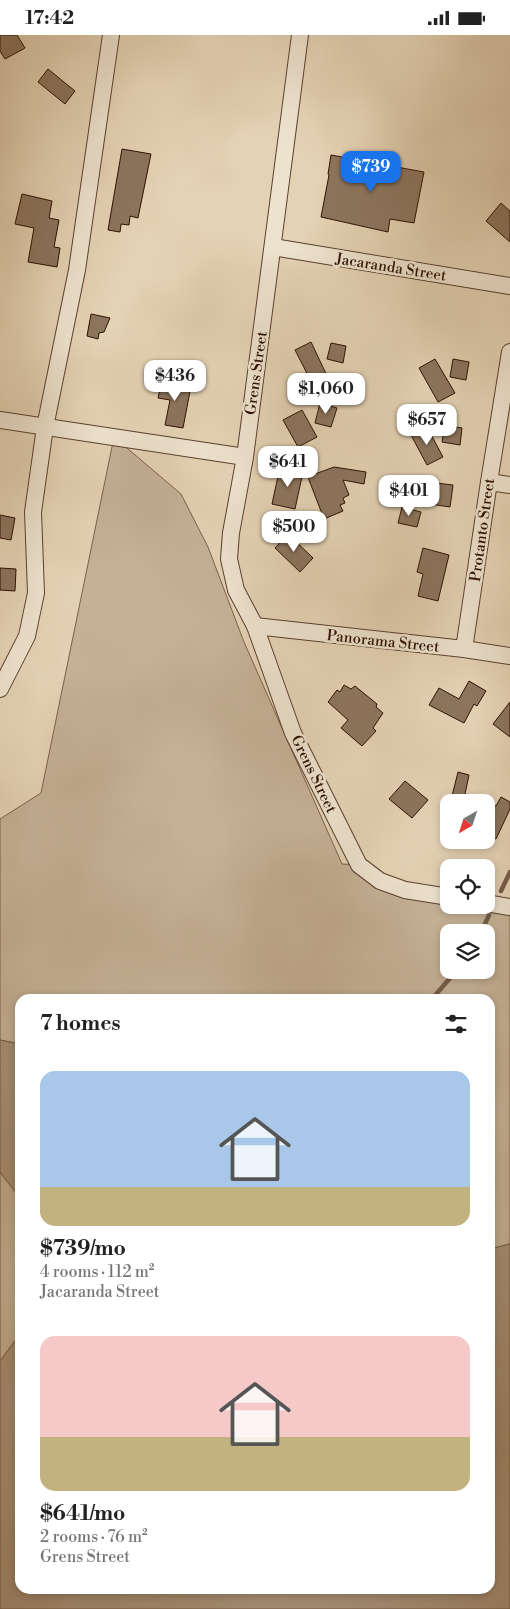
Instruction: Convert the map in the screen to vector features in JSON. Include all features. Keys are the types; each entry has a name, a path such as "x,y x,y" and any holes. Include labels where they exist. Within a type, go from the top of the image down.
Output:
{"street":[{"path":"0,689 27,636 36,593 33,512 45,427 77,270 111,35"},
{"name":"Grens Street","path":"300,35 245,457 231,533 229,559 236,590 255,626 293,733 359,865 380,881 405,890 440,896"},
{"name":"Jacaranda Street","path":"273,247 510,286"},
{"name":"Protanto Street","path":"464,649 510,352"},
{"path":"0,420 245,457"},
{"path":"489,482 510,485"},
{"name":"Panorama Street","path":"255,626 464,649 510,656"},
{"path":"495,904 510,907"}],"shaded area":[{"path":"114,437 181,494 208,547 244,642 342,864 359,865 440,894 440,914 495,914 495,906 510,907 510,1244 495,1248 495,994 15,994 15,1043 0,1040 0,819 41,793"},
{"path":"0,1040 15,1043 15,1192 0,1172"},
{"path":"0,1172 15,1192 15,1341 0,1361"},
{"path":"510,1244 510,1609 0,1609 0,1361 15,1341 15,1594 495,1594 495,1248"}],"building":[{"path":"0,35 17,35 25,48 5,59 0,51"},
{"path":"48,69 75,91 65,104 38,82"},
{"path":"122,149 151,154 138,218 130,216 129,225 121,224 120,232 108,230"},
{"path":"331,155 424,172 414,223 390,219 388,232 321,217"},
{"path":"22,194 52,201 49,218 59,220 54,247 60,248 57,267 28,262 34,228 15,224"},
{"path":"501,203 510,211 510,242 486,221"},
{"path":"91,314 110,318 104,332 99,333 98,339 87,336"},
{"path":"311,342 329,380 314,387 295,350"},
{"path":"331,343 346,346 343,363 327,359"},
{"path":"435,359 455,393 438,402 419,368"},
{"path":"453,359 469,362 466,380 450,377"},
{"path":"162,380 191,386 183,428 165,425 170,400 158,398"},
{"path":"320,403 337,408 331,427 315,423"},
{"path":"302,410 317,437 298,447 283,420"},
{"path":"445,425 462,428 460,445 442,442"},
{"path":"427,427 443,457 427,465 411,435"},
{"path":"280,467 303,472 295,509 272,504"},
{"path":"334,467 366,472 364,484 343,480 349,495 343,498 345,503 340,505 343,511 324,519 306,472 315,474"},
{"path":"419,481 453,485 450,507 416,502"},
{"path":"402,507 421,512 417,527 398,523"},
{"path":"0,515 15,518 11,540 0,538"},
{"path":"288,534 313,558 300,572 275,548"},
{"path":"423,548 449,555 438,601 418,596 423,574 417,572"},
{"path":"0,568 16,569 15,591 0,590"},
{"path":"469,681 486,691 477,706 474,704 464,723 429,705 439,688 459,699"},
{"path":"344,685 351,689 355,686 377,704 376,707 383,713 373,728 376,731 362,746 341,728 348,720 328,702 337,690 340,692"},
{"path":"510,702 510,737 493,724"},
{"path":"458,772 469,775 465,794 452,794"},
{"path":"405,781 428,800 412,818 389,799"},
{"path":"501,797 510,802 510,809 496,839 495,806"}],"waterway":[{"path":"501,891 510,872"},
{"path":"485,924 489,915"},
{"path":"436,994 449,979"}]}
